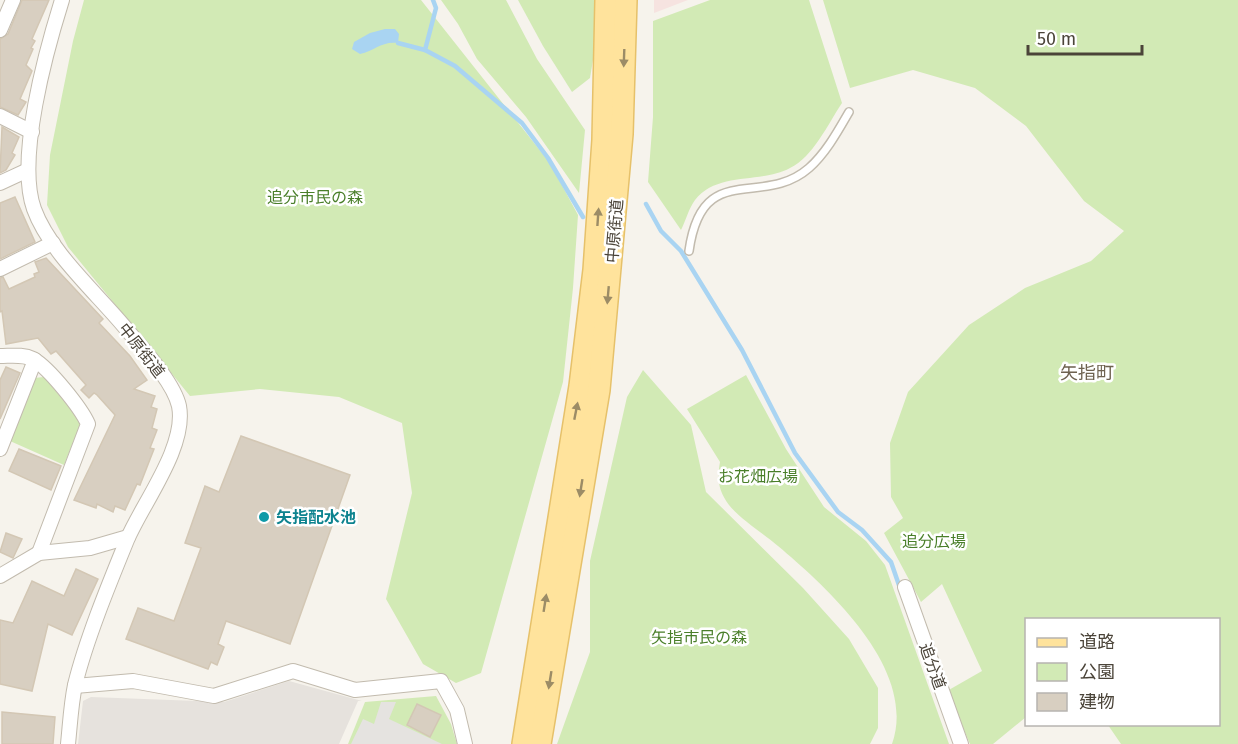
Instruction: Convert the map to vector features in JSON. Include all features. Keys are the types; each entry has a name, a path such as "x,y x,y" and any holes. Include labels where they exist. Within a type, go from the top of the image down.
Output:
{"main road":[{"name":"中原街道","path":"523,744 580,386 594,270 603,140 606,0"},
{"name":"中原街道","path":"540,744 599,390 622,134 626,0"}],"street":[{"path":"0,30 13,0"},
{"name":"中原街道","path":"62,0 49,43 33,132 28,170 34,209 52,243 162,372 179,406 176,441 154,490 128,537 75,686 68,744"},
{"path":"0,116 33,132"},
{"path":"0,183 28,170"},
{"path":"0,269 52,243"},
{"path":"0,356 21,355 35,360 81,408 88,424 39,553"},
{"path":"0,448 35,360"},
{"path":"0,576 39,553 90,548 128,537"},
{"name":"追分道","path":"905,587 961,744"},
{"path":"75,686 133,681 214,696 293,671 355,690 441,681 457,710 465,744"}],"lane":[{"path":"689,251 692,229 700,210 719,195 785,181 808,169 825,150 849,112"}],"shaded area":[{"path":"654,0 688,0 654,13"},
{"path":"289,681 362,701 358,701 339,744 78,744 83,701 91,697 224,702"},
{"path":"381,702 396,702 389,719 442,744 351,744 363,719 374,724"}],"green space":[{"name":"追分市民の森","path":"84,0 421,0 550,163 578,215 563,382 481,673 456,683 423,664 386,599 412,493 402,423 339,397 260,389 190,396 68,247 47,205 50,155 73,41"},
{"path":"441,0 506,0 537,59 585,130 579,193 526,117 477,59 458,24"},
{"path":"518,0 595,0 597,36 590,78 572,92 543,46"},
{"path":"710,0 809,0 842,103 813,148 798,163 779,173 728,181 704,191 693,203 681,230 648,182 653,117 653,21"},
{"name":"追分広場","path":"823,0 1238,0 1238,744 1121,744 1109,726 1220,726 1220,618 1025,618 1025,718 993,744 970,744 947,691 982,671 942,584 921,602 884,533 903,518 891,497 890,443 908,392 969,325 1025,288 1091,261 1124,231 1084,201 1026,126 975,88 913,70 850,88"},
{"name":"矢指市民の森","path":"643,370 691,425 706,492 803,588 849,639 878,688 878,728 870,744 557,744 590,652 590,561 627,397"},
{"name":"お花畑広場","path":"746,375 786,449 824,507 866,541 885,565 949,744 892,744 897,716 892,688 881,660 864,633 821,585 778,546 740,516 725,500 719,484 720,462 687,409"},
{"path":"44,377 79,419 80,425 64,465 10,441 34,378"},
{"path":"436,696 451,724 457,744 348,744 365,702"}],"water":[{"path":"395,29 399,34 398,43 387,43 360,54 352,49 354,42 370,33"}],"building":[{"path":"22,0 49,0 32,39 35,41 26,65 32,71 20,99 26,102 18,115 0,107 0,39 8,34"},
{"path":"2,127 19,137 12,153 15,155 6,170 0,173"},
{"path":"15,197 35,242 0,259 0,203"},
{"path":"46,258 103,319 99,323 130,356 147,380 134,389 155,396 151,407 157,409 152,428 157,430 150,448 154,449 140,485 137,484 125,510 115,506 113,512 97,504 96,508 74,500 115,415 97,395 94,393 89,398 81,390 86,385 56,351 51,354 38,338 6,344 2,311 0,312 0,278 3,277 9,289 35,277 34,274 39,272 35,262"},
{"path":"6,367 20,373 0,419 0,380"},
{"name":"矢指配水池","path":"241,436 350,475 290,644 226,621 218,644 224,647 217,665 211,662 208,669 126,639 138,608 174,621 201,548 185,543 205,486 219,492"},
{"path":"19,449 61,466 51,490 9,471"},
{"path":"6,533 22,539 13,558 0,552"},
{"path":"76,569 98,579 72,635 48,624 32,691 0,684 0,620 13,623 32,581 64,596"},
{"path":"417,704 441,715 430,737 407,725"},
{"path":"2,712 55,717 53,744 2,744"}],"waterway":[{"path":"433,0 436,8 425,50 455,66 522,123 548,158 583,217"},
{"path":"398,43 425,50"},
{"path":"646,204 661,231 681,251 742,350 795,453 838,512 862,530 891,562 900,588"}],"place":[{"name":"矢指配水池","path":"264,517"}],"district":[{"name":"矢指町","path":"1087,373"}]}
